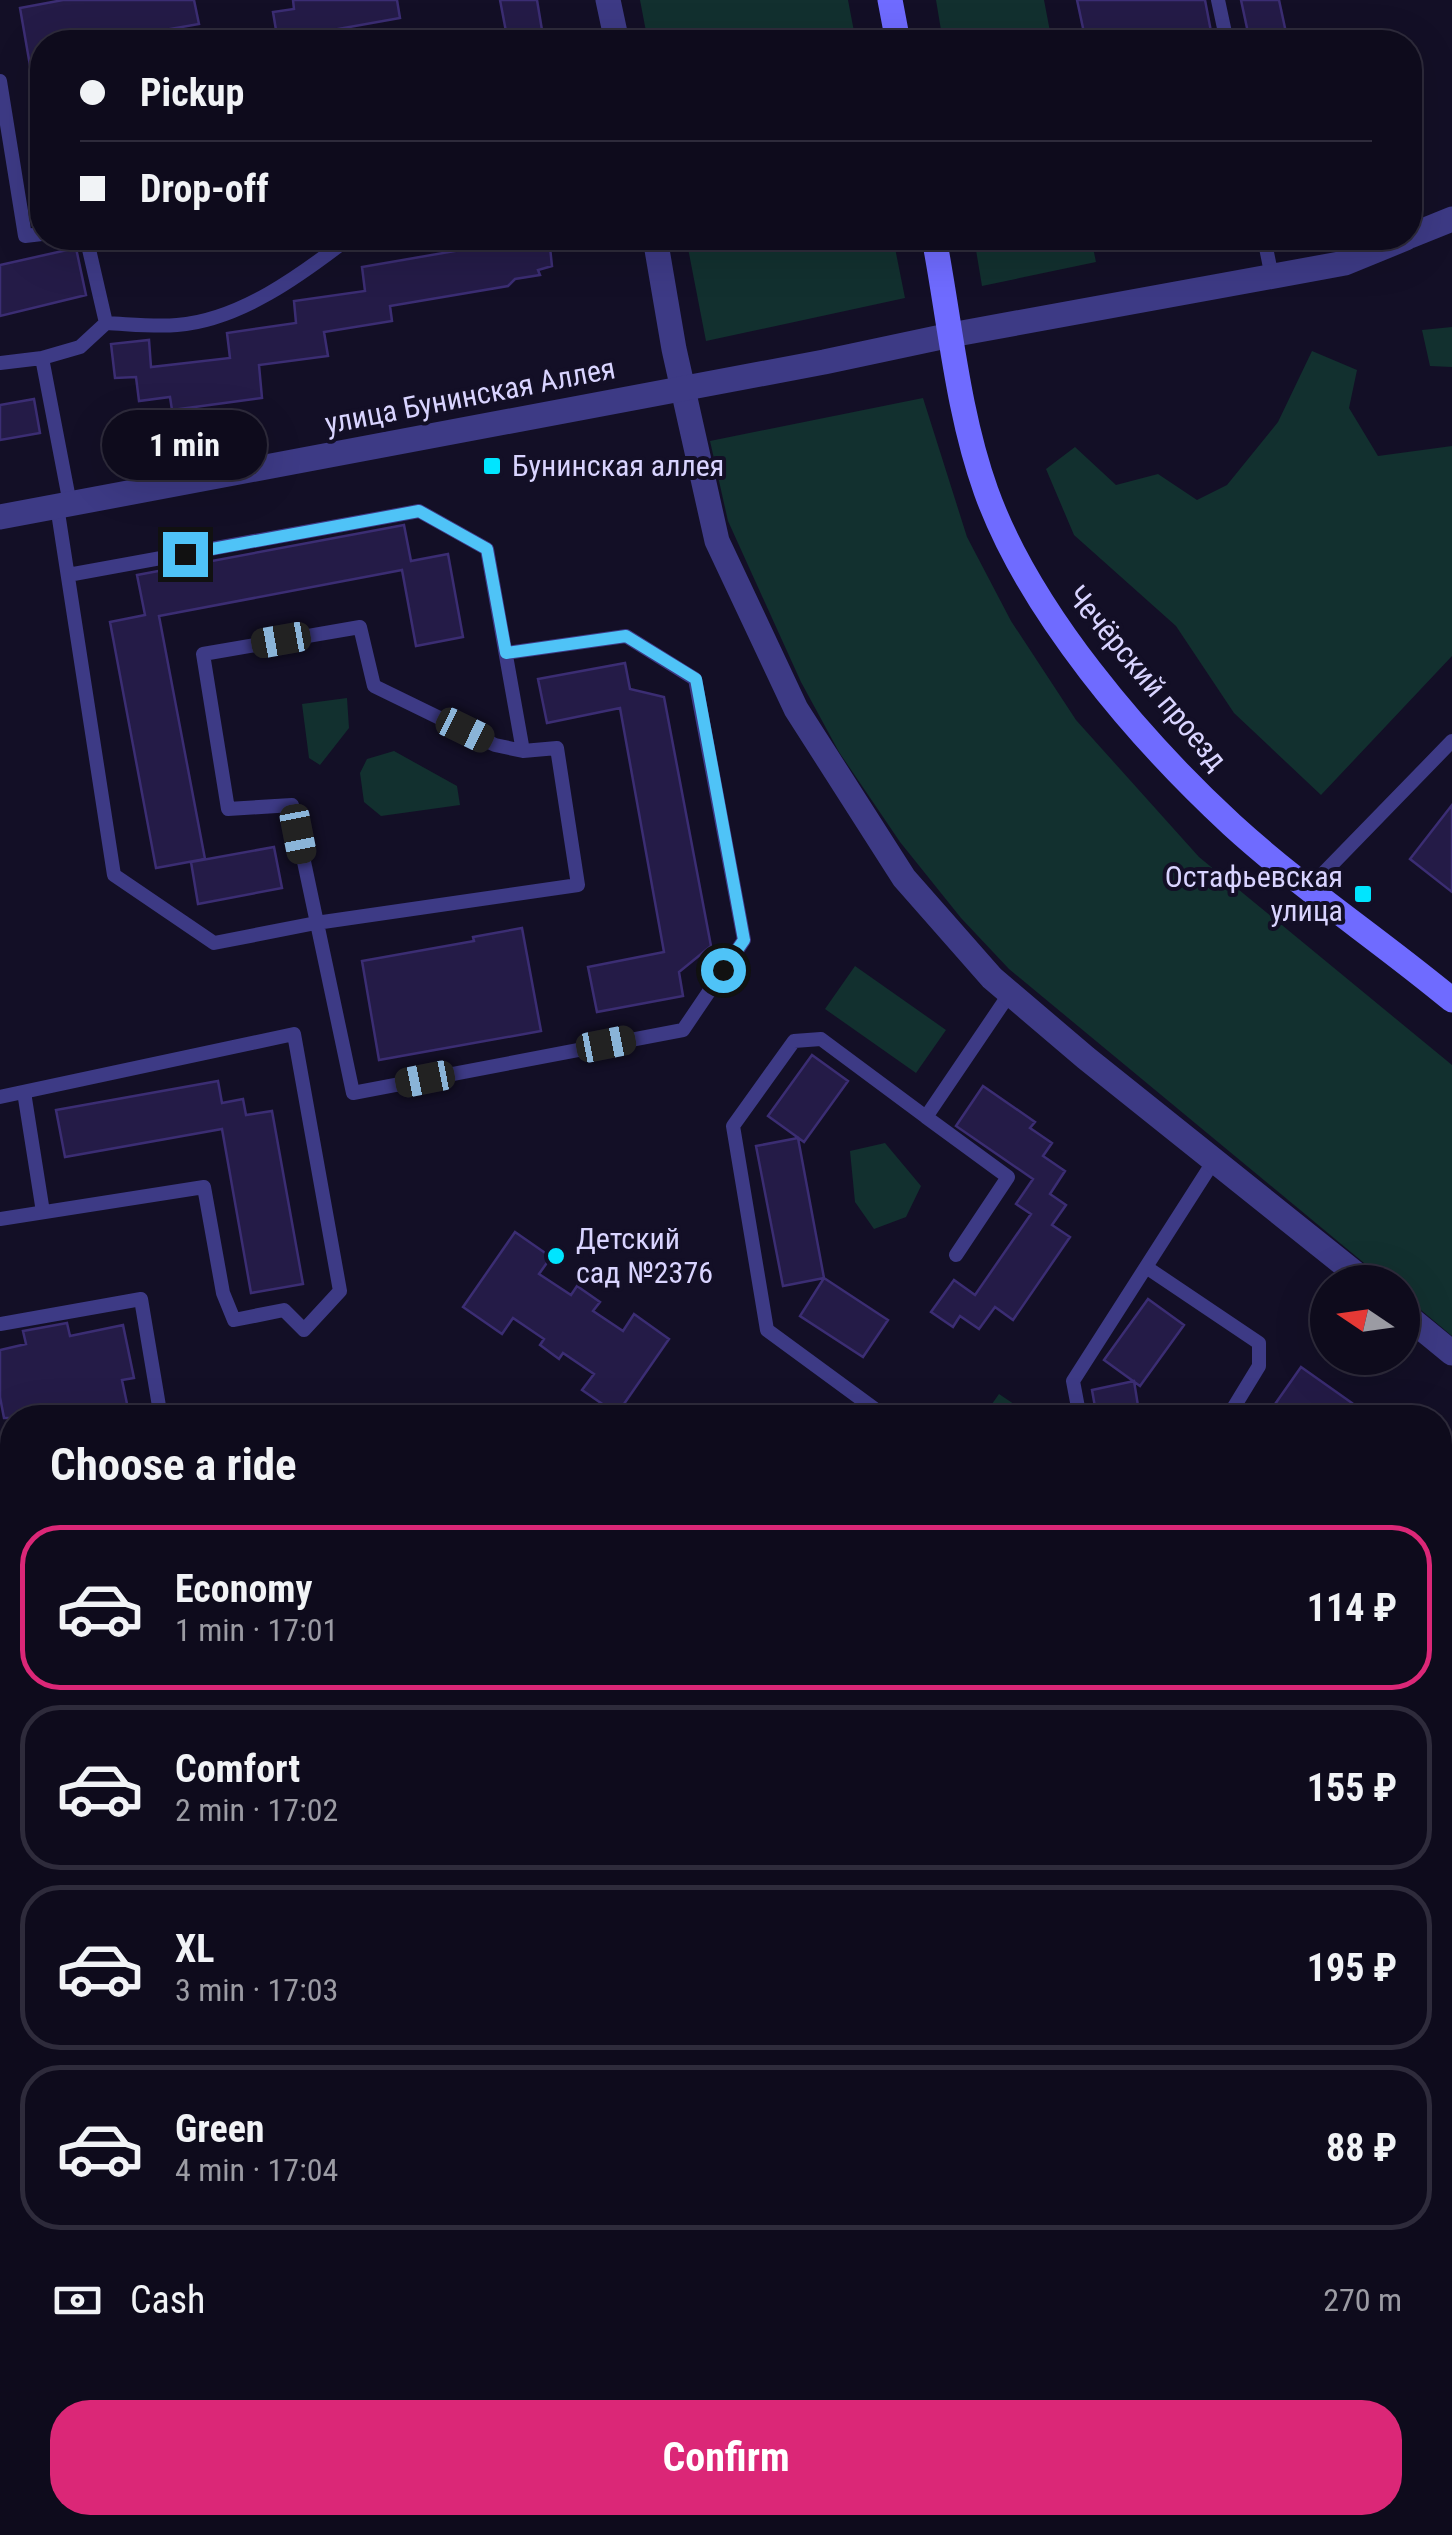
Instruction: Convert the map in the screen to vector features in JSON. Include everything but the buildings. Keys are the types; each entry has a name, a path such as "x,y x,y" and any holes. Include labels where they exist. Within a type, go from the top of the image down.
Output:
{"main road":[{"path":"890,0 901,30"},
{"name":"Чечёрский проезд","path":"939,250 951,336 985,488 1008,544 1064,636 1192,786 1234,826 1308,888 1445,990"}],"street":[{"path":"608,0 614,30"},
{"name":"улица Бунинская Аллея","path":"1422,231 1452,218"},
{"path":"657,250 717,541 796,709 904,878 992,978 1345,1265"},
{"name":"улица Бунинская Аллея","path":"0,517 1272,278 1344,263 1359,250"},
{"path":"1420,1327 1452,1353"}],"lane":[{"path":"1218,0 1224,30"},
{"path":"1,91 25,236 30,235"},
{"path":"89,250 106,323"},
{"path":"0,363 42,358 80,347 106,323 178,325 227,314 308,270 334,250"},
{"path":"1266,250 1272,278"},
{"path":"42,358 63,505 68,575 114,875 214,942 316,924 578,885 558,748 523,751 495,745 374,686 360,627 202,654 228,808 292,805 316,924 353,1092 683,1030 744,940 696,679 626,636 506,653"},
{"path":"68,575 419,511 487,549 523,751"},
{"path":"1308,888 1452,741"},
{"path":"926,1117 1010,993"},
{"path":"0,1096 294,1034 340,1291 304,1330 284,1310 234,1320 223,1293 204,1187 0,1219"},
{"path":"869,1405 768,1330 733,1126 794,1041 821,1039 1008,1177 956,1256"},
{"path":"24,1092 43,1212"},
{"path":"1078,1405 1073,1380 1215,1159"},
{"path":"1146,1266 1258,1342 1260,1366 1236,1405"},
{"path":"0,1324 140,1299 160,1405"}],"green space":[{"path":"640,0 848,0 854,30 646,30"},
{"path":"936,0 1044,0 1050,30 941,30"},
{"path":"688,250 895,250 905,298 706,341"},
{"path":"976,250 1094,250 1096,262 982,286"},
{"path":"1452,327 1452,367 1430,366 1422,330"},
{"path":"1312,351 1357,370 1349,408 1378,456 1452,446 1452,656 1321,795 1234,713 1176,626 1074,535 1046,469 1075,447 1116,485 1158,474 1197,500 1227,485 1278,422"},
{"path":"923,398 967,537 1011,621 1076,720 1199,857 1452,1065 1452,1336 1420,1309 1420,1265 1366,1265 1009,969 961,918 900,842 839,752 801,682 728,521 710,441"},
{"path":"347,698 349,728 320,765 309,758 302,704"},
{"path":"394,751 457,786 460,805 381,816 364,802 360,773 367,759"},
{"path":"855,966 946,1030 916,1073 825,1009"},
{"path":"885,1143 921,1186 906,1217 874,1229 855,1202 850,1151"},
{"path":"999,1394 1015,1405 991,1405"}],"place":[{"name":"Бунинская аллея","path":"492,466"},
{"name":"Остафьевская улица","path":"1363,894"},
{"name":"Детский сад №2376","path":"556,1256"}],"route":[{"path":"185,554 419,511 487,549 506,653 626,636 696,679 744,940 723,970"}]}
